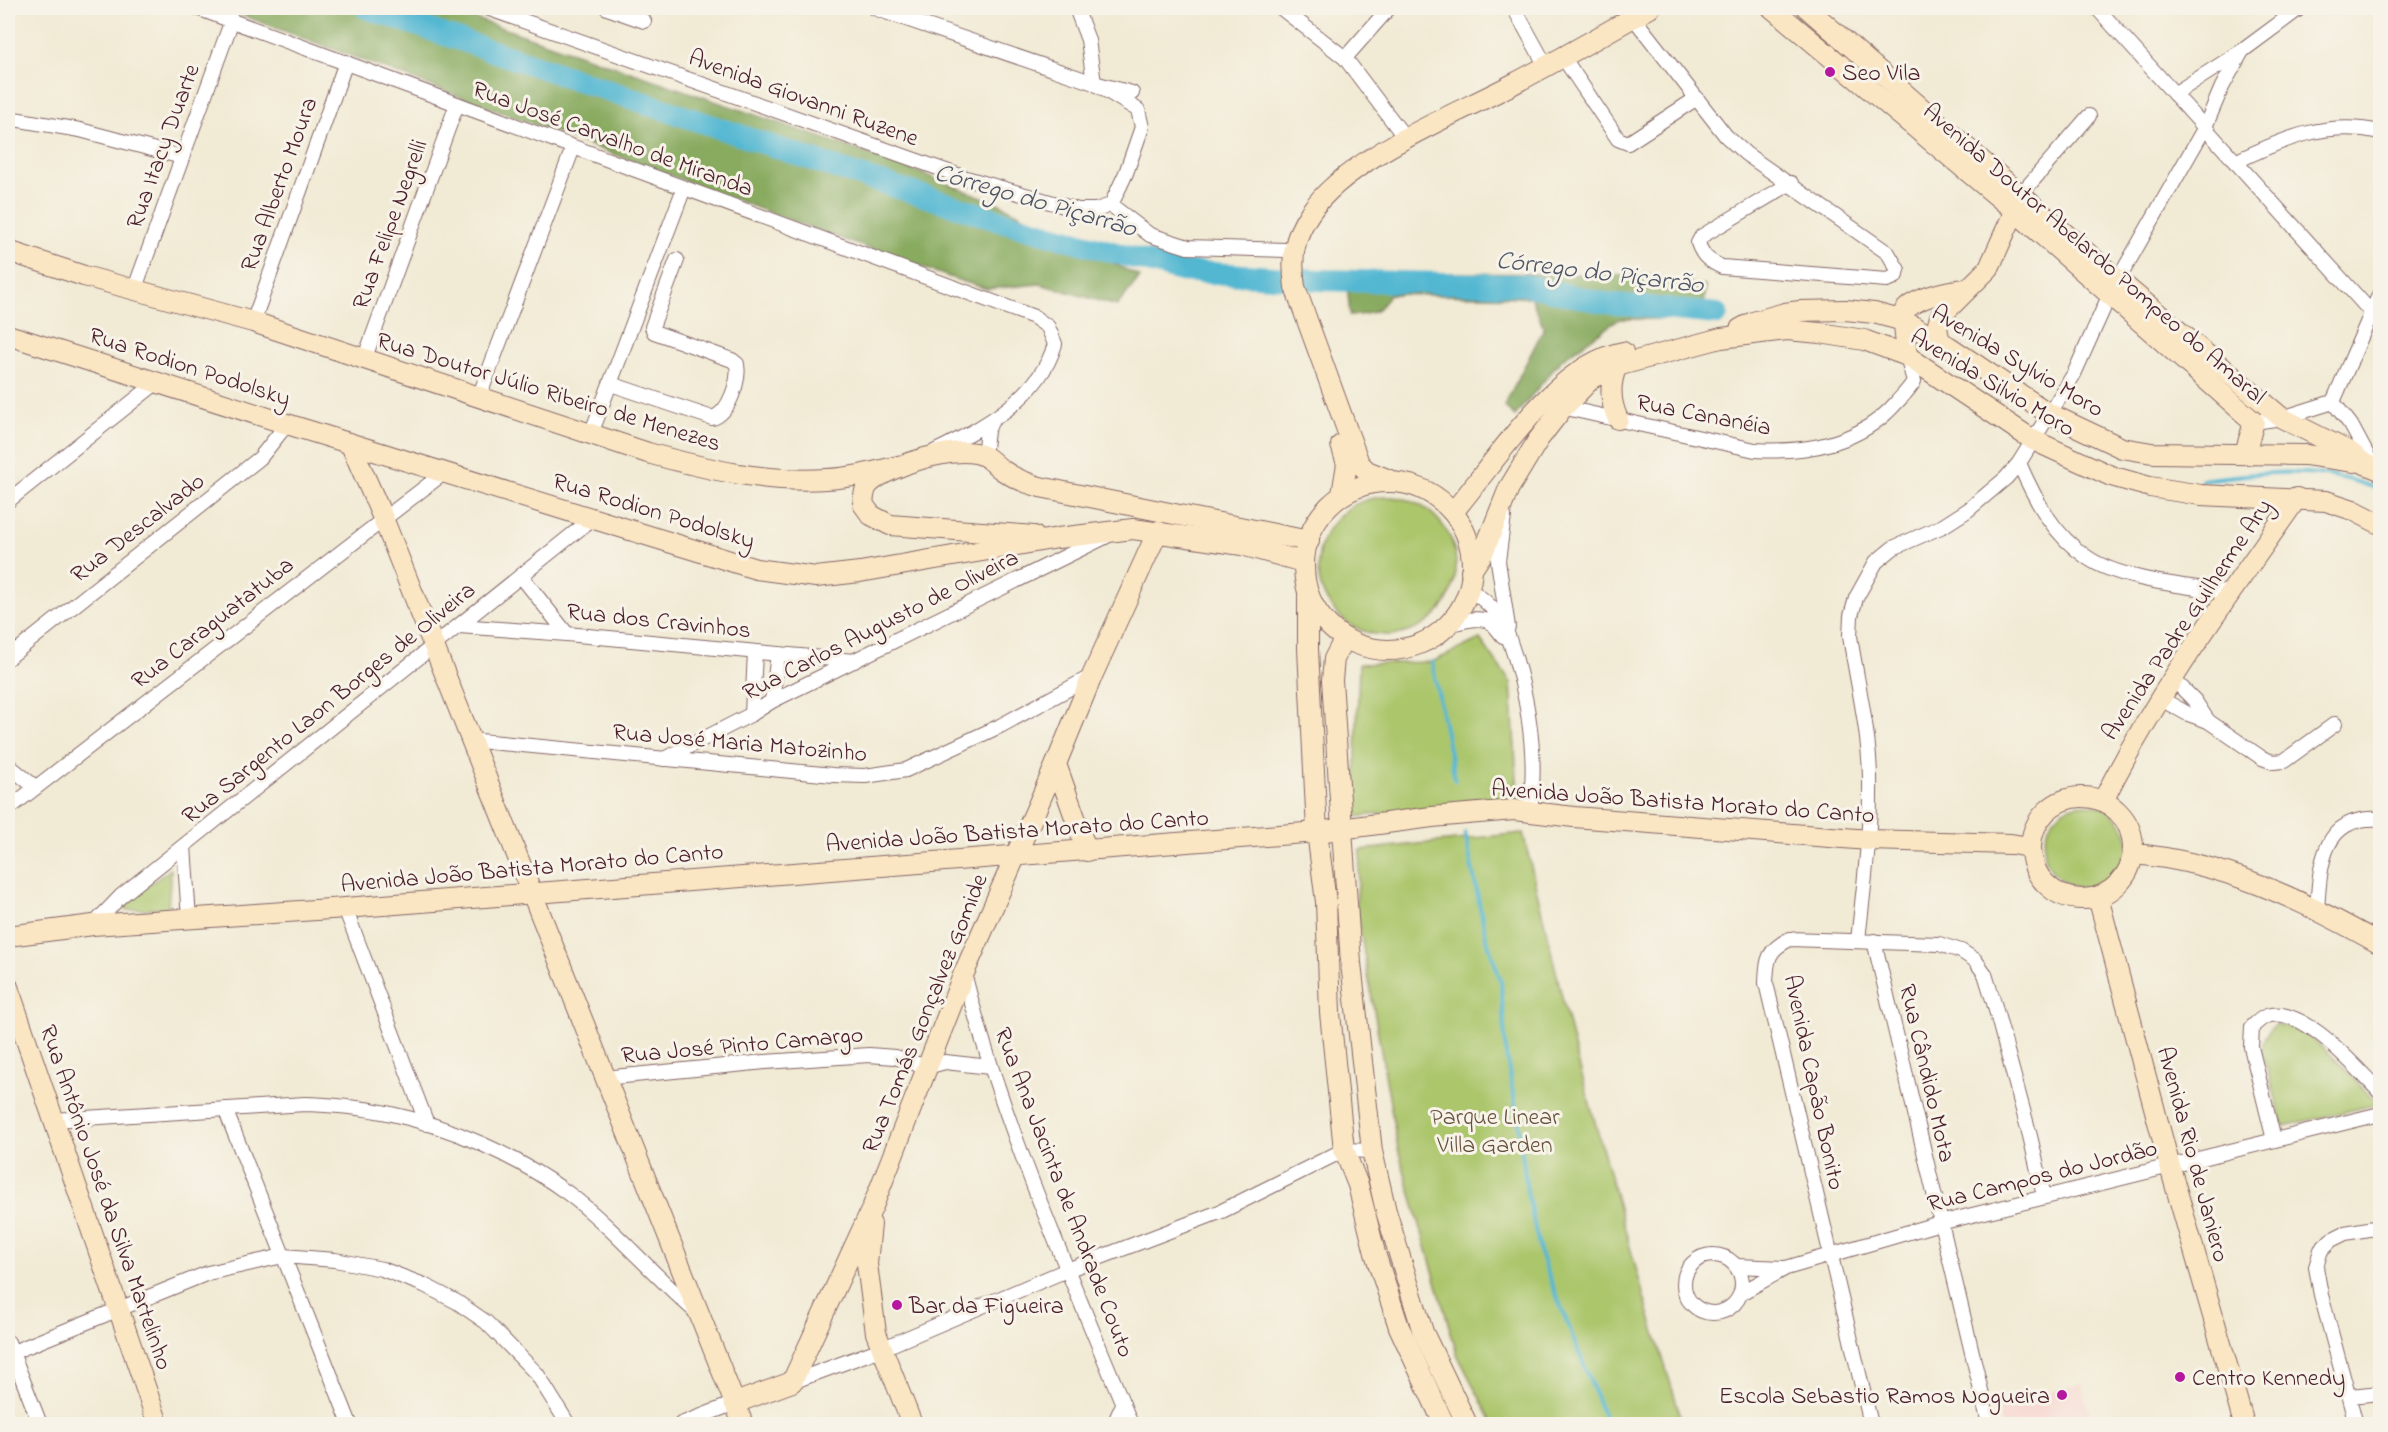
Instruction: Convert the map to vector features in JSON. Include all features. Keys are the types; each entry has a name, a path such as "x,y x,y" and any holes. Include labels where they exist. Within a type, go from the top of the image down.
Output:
{"street":[{"name":"Rua José Carvalho de Miranda","path":"197,8 1013,309"},
{"name":"Avenida Giovanni Ruzene","path":"487,8 966,178 1078,210 1096,210 1111,205"},
{"path":"607,8 644,21"},
{"path":"874,8 1132,93"},
{"path":"1076,8 1088,40 1094,82 1138,110 1142,127 1126,173 1111,205 1150,235 1188,247 1287,259"},
{"path":"1281,8 1345,58 1404,135"},
{"path":"1345,58 1389,8"},
{"path":"1514,8 1550,61 1618,139 1624,142 1628,143 1697,98"},
{"name":"Avenida Doutor Abelardo Pompeo do Amaral","path":"1772,8 1851,75 2018,203"},
{"name":"Avenida Doutor Abelardo Pompeo do Amaral","path":"1807,8 1866,60 2018,203 2114,287 2254,422 2245,453"},
{"path":"2097,8 2376,317"},
{"path":"2174,94 2242,51 2300,8"},
{"path":"1342,494 1347,464 1291,287 1287,259 1293,226 1302,210 1340,169 1369,150 1404,135 1550,61 1638,11 1697,98 1726,136 1746,154 1791,183 1888,253 1898,270 1895,277 1887,280 1722,267 1708,260 1701,253 1698,243 1702,236 1791,183"},
{"name":"Rua Itacy Duarte","path":"135,288 232,20"},
{"path":"1858,940 1869,840 1870,776 1850,636 1851,616 1856,598 1876,562 1893,548 1943,526 1968,510 2019,464 2048,412 2074,374 2114,287 2205,127 2222,87 2242,51"},
{"path":"1851,75 1866,60"},
{"name":"Rua Alberto Moura","path":"253,322 346,62"},
{"name":"Rua Felipe Negrelli","path":"364,360 457,104"},
{"path":"1940,342 1937,328 1940,317 1948,306 1969,289 1989,268 2018,203 2089,116"},
{"path":"8,118 80,130 182,157"},
{"path":"8,130 31,123"},
{"path":"2235,162 2278,141 2305,132 2356,128 2379,130"},
{"path":"479,398 573,148"},
{"path":"591,434 684,188"},
{"name":"Rua Doutor Júlio Ribeiro de Menezes","path":"8,251 84,276 135,288 253,322 479,398 708,470 755,477 826,479 903,465 954,442 992,420 1038,381 1051,360 1055,344 1048,327 1034,317 1013,309"},
{"path":"611,384 712,418 716,418 725,410 737,378 737,364 732,360 654,332 652,327 677,260"},
{"path":"8,266 84,276"},
{"path":"1291,287 1359,463 1367,471 1392,481 1415,486 1436,496 1453,512 1463,526 1472,560 1464,603 1448,625 1425,641 1399,649 1371,648 1345,638 1323,620 1308,595"},
{"name":"Avenida Doutor Abelardo Pompeo do Amaral","path":"2114,287 2282,418 2350,452 2373,467"},
{"path":"1907,356 1905,308 1915,301 1969,289"},
{"path":"2254,422 2282,418 2333,402 2376,317 2380,293"},
{"name":"Avenida Sylvio Moro","path":"1721,338 1753,322 1785,313 1846,310 1874,313 1904,321 2048,412 2122,448 2152,453 2315,456 2373,467"},
{"name":"Avenida Silvio Moro","path":"1470,580 1484,553 1509,488 1538,440 1555,404 1592,378 1617,366 1721,338 1787,330 1864,340 1907,356 2033,440 2095,470 2150,487 2201,495 2326,501 2353,510 2380,524"},
{"name":"Rua Rodion Podolsky","path":"8,335 756,569 816,577 860,572 1058,538 1117,531 1158,531 1242,545 1303,561"},
{"path":"1453,512 1511,439 1555,404 1575,374 1610,354 1627,352 1653,355"},
{"name":"Rua Cananéia","path":"1555,404 1755,450 1785,452 1808,449 1835,443 1859,432 1890,410 1914,381 1907,356"},
{"path":"1617,366 1612,381 1611,400 1618,419"},
{"path":"8,501 156,383"},
{"path":"2333,402 2351,425 2373,467"},
{"path":"984,455 985,437 992,420"},
{"name":"Rua Descalvado","path":"8,658 261,458 287,424"},
{"path":"350,443 383,518 469,740 743,1425"},
{"path":"1058,538 974,529 913,528 890,525 871,515 863,504 864,492 869,484 903,465 951,453 965,452 984,455 1019,481 1040,487 1309,541"},
{"path":"2019,464 2034,497 2048,517 2070,543 2088,558 2116,571 2230,593"},
{"name":"Rua Caraguatatuba","path":"8,809 445,472"},
{"path":"1392,481 1366,484 1342,494 1326,508 1313,526 1303,561 1308,595 1308,649 1317,832 1326,902 1330,1013 1344,1150 1358,1185 1375,1253 1399,1327 1444,1425"},
{"path":"1509,488 1498,561 1511,644 1528,707 1534,755 1530,812"},
{"name":"Avenida Padre Guilherme Ary","path":"2103,801 2122,761 2159,698 2297,498"},
{"name":"Rua Sargento Laon Borges de Oliveira","path":"93,925 121,896 594,518"},
{"name":"Rua Carlos Augusto de Oliveira","path":"664,759 772,702 1117,531"},
{"name":"Rua Tomás Gonçalvez Gomide","path":"792,1382 873,1206 964,973 1056,765 1092,676 1158,531"},
{"path":"521,576 567,633"},
{"path":"1470,580 1481,598 1498,616 1511,644"},
{"path":"1448,625 1475,620 1492,623 1511,644"},
{"name":"Rua dos Cravinhos","path":"459,626 567,633 854,661"},
{"path":"1345,638 1334,659 1332,671 1358,1028 1372,1150 1386,1211 1423,1332 1467,1425"},
{"path":"752,714 755,652"},
{"path":"772,702 778,654"},
{"name":"Rua José Maria Matozinho","path":"469,740 833,775 887,775 906,771 1000,726 1092,676"},
{"path":"2172,678 2195,701 2208,721"},
{"path":"2159,698 2188,714 2208,721 2262,758 2273,762 2284,761 2335,724"},
{"path":"8,765 35,787"},
{"path":"1056,765 1087,851"},
{"path":"2087,796 2103,801 2114,808 2127,823 2133,841 2130,868 2122,881 2111,891 2098,897 2076,899 2055,892 2043,882 2035,870 2029,847 2035,826 2044,813 2056,803 2071,797 2087,796"},
{"name":"Avenida João Batista Morato do Canto","path":"8,936 93,925 189,920 1342,830 1432,817 1514,810 1869,840 2011,844 2029,847"},
{"path":"2317,910 2319,879 2326,848 2338,830 2355,820 2380,819"},
{"path":"184,846 189,920"},
{"path":"2133,854 2162,856 2223,871 2317,910 2380,944"},
{"name":"Avenida Rio de Janiero","path":"2098,897 2170,1167 2244,1425"},
{"path":"345,908 427,1124"},
{"name":"Avenida Capão Bonito","path":"1871,1425 1766,983 1768,958 1777,945 1790,939 1939,944 1961,951 1975,960 1985,974 2030,1136 2044,1196"},
{"name":"Rua Cândido Mota","path":"1874,941 1989,1425"},
{"name":"Rua Ana Jacinta de Andrade Couto","path":"964,973 990,1066 1067,1270 1131,1425"},
{"name":"Rua Antônio José da Silva Martelinho","path":"8,987 158,1425"},
{"path":"2274,1140 2251,1047 2252,1027 2260,1019 2269,1015 2287,1016 2308,1026 2325,1038 2380,1092"},
{"name":"Rua José Pinto Camargo","path":"604,1078 765,1062 870,1056 896,1058 927,1067 945,1062 990,1066"},
{"path":"53,1120 287,1105 345,1106 387,1113 427,1124 500,1154 568,1194 627,1244 702,1318"},
{"path":"225,1109 350,1425"},
{"name":"Rua Campos do Jordão","path":"1741,1293 1786,1268 1940,1223 2380,1114"},
{"path":"681,1425 881,1349 1067,1270 1222,1211 1344,1150 1372,1150"},
{"path":"873,1206 867,1264 876,1333 912,1425"},
{"path":"2356,1425 2321,1295 2316,1267 2321,1250 2331,1240 2345,1233 2380,1227"},
{"path":"40,1425 9,1349 208,1273 283,1256 335,1260 382,1269 424,1285 457,1302 486,1322 537,1374 568,1425"},
{"path":"1720,1256 1736,1266 1741,1276 1741,1293 1729,1308 1720,1312 1710,1312 1693,1304 1684,1286 1689,1269 1702,1257 1720,1256"},
{"name":"Rua Campos do Jordão","path":"1736,1266 1786,1268"},
{"path":"2350,1396 2380,1392"},
{"path":"1114,1425 1123,1404"}],"shaded area":[{"name":"Escola Sebastio Ramos Nogueira","path":"2082,1383 2093,1424 2001,1424 1996,1406"}],"green space":[{"path":"223,8 444,8 895,163 1002,205 1140,277 1117,306 1040,284 987,289 795,222"},
{"path":"1346,272 1646,275 1705,286 1704,319 1619,319 1561,360 1515,416 1504,406 1544,328 1531,297 1389,294 1382,306 1374,312 1350,316"},
{"path":"1387,497 1413,502 1436,517 1451,540 1456,566 1451,592 1436,615 1413,630 1387,635 1361,630 1338,615 1323,592 1318,566 1323,540 1338,517 1361,502"},
{"path":"1480,639 1511,683 1518,798 1354,817 1359,664 1432,662"},
{"path":"2086,804 2109,811 2121,823 2128,846 2121,869 2109,881 2086,888 2063,881 2051,869 2044,846 2051,823 2063,811"},
{"name":"Parque Linear Villa Garden","path":"1523,833 1574,1047 1644,1297 1683,1424 1493,1424 1457,1354 1398,1149 1356,906 1361,850"},
{"path":"171,869 168,908 125,910 127,901"},
{"path":"2275,1025 2289,1027 2317,1043 2378,1104 2284,1126 2262,1052 2265,1037"}],"waterway":[{"name":"Córrego do Piçarrão","path":"366,8 842,170 1008,223 1181,271 1318,280 1525,285 1605,303 1717,314"},
{"name":"Córrego do Piçarrão","path":"2202,480 2270,473 2314,474 2358,482 2380,490"},
{"path":"1432,662 1455,780"},
{"path":"1465,833 1486,937 1501,982 1506,1055 1518,1119 1527,1192 1541,1256 1607,1424"}],"place":[{"name":"Seo Vila","path":"1830,72"},
{"name":"Bar da Figueira","path":"897,1305"},
{"name":"Centro Kennedy","path":"2180,1377"},
{"name":"Escola Sebastio Ramos Nogueira","path":"2062,1395"}]}
